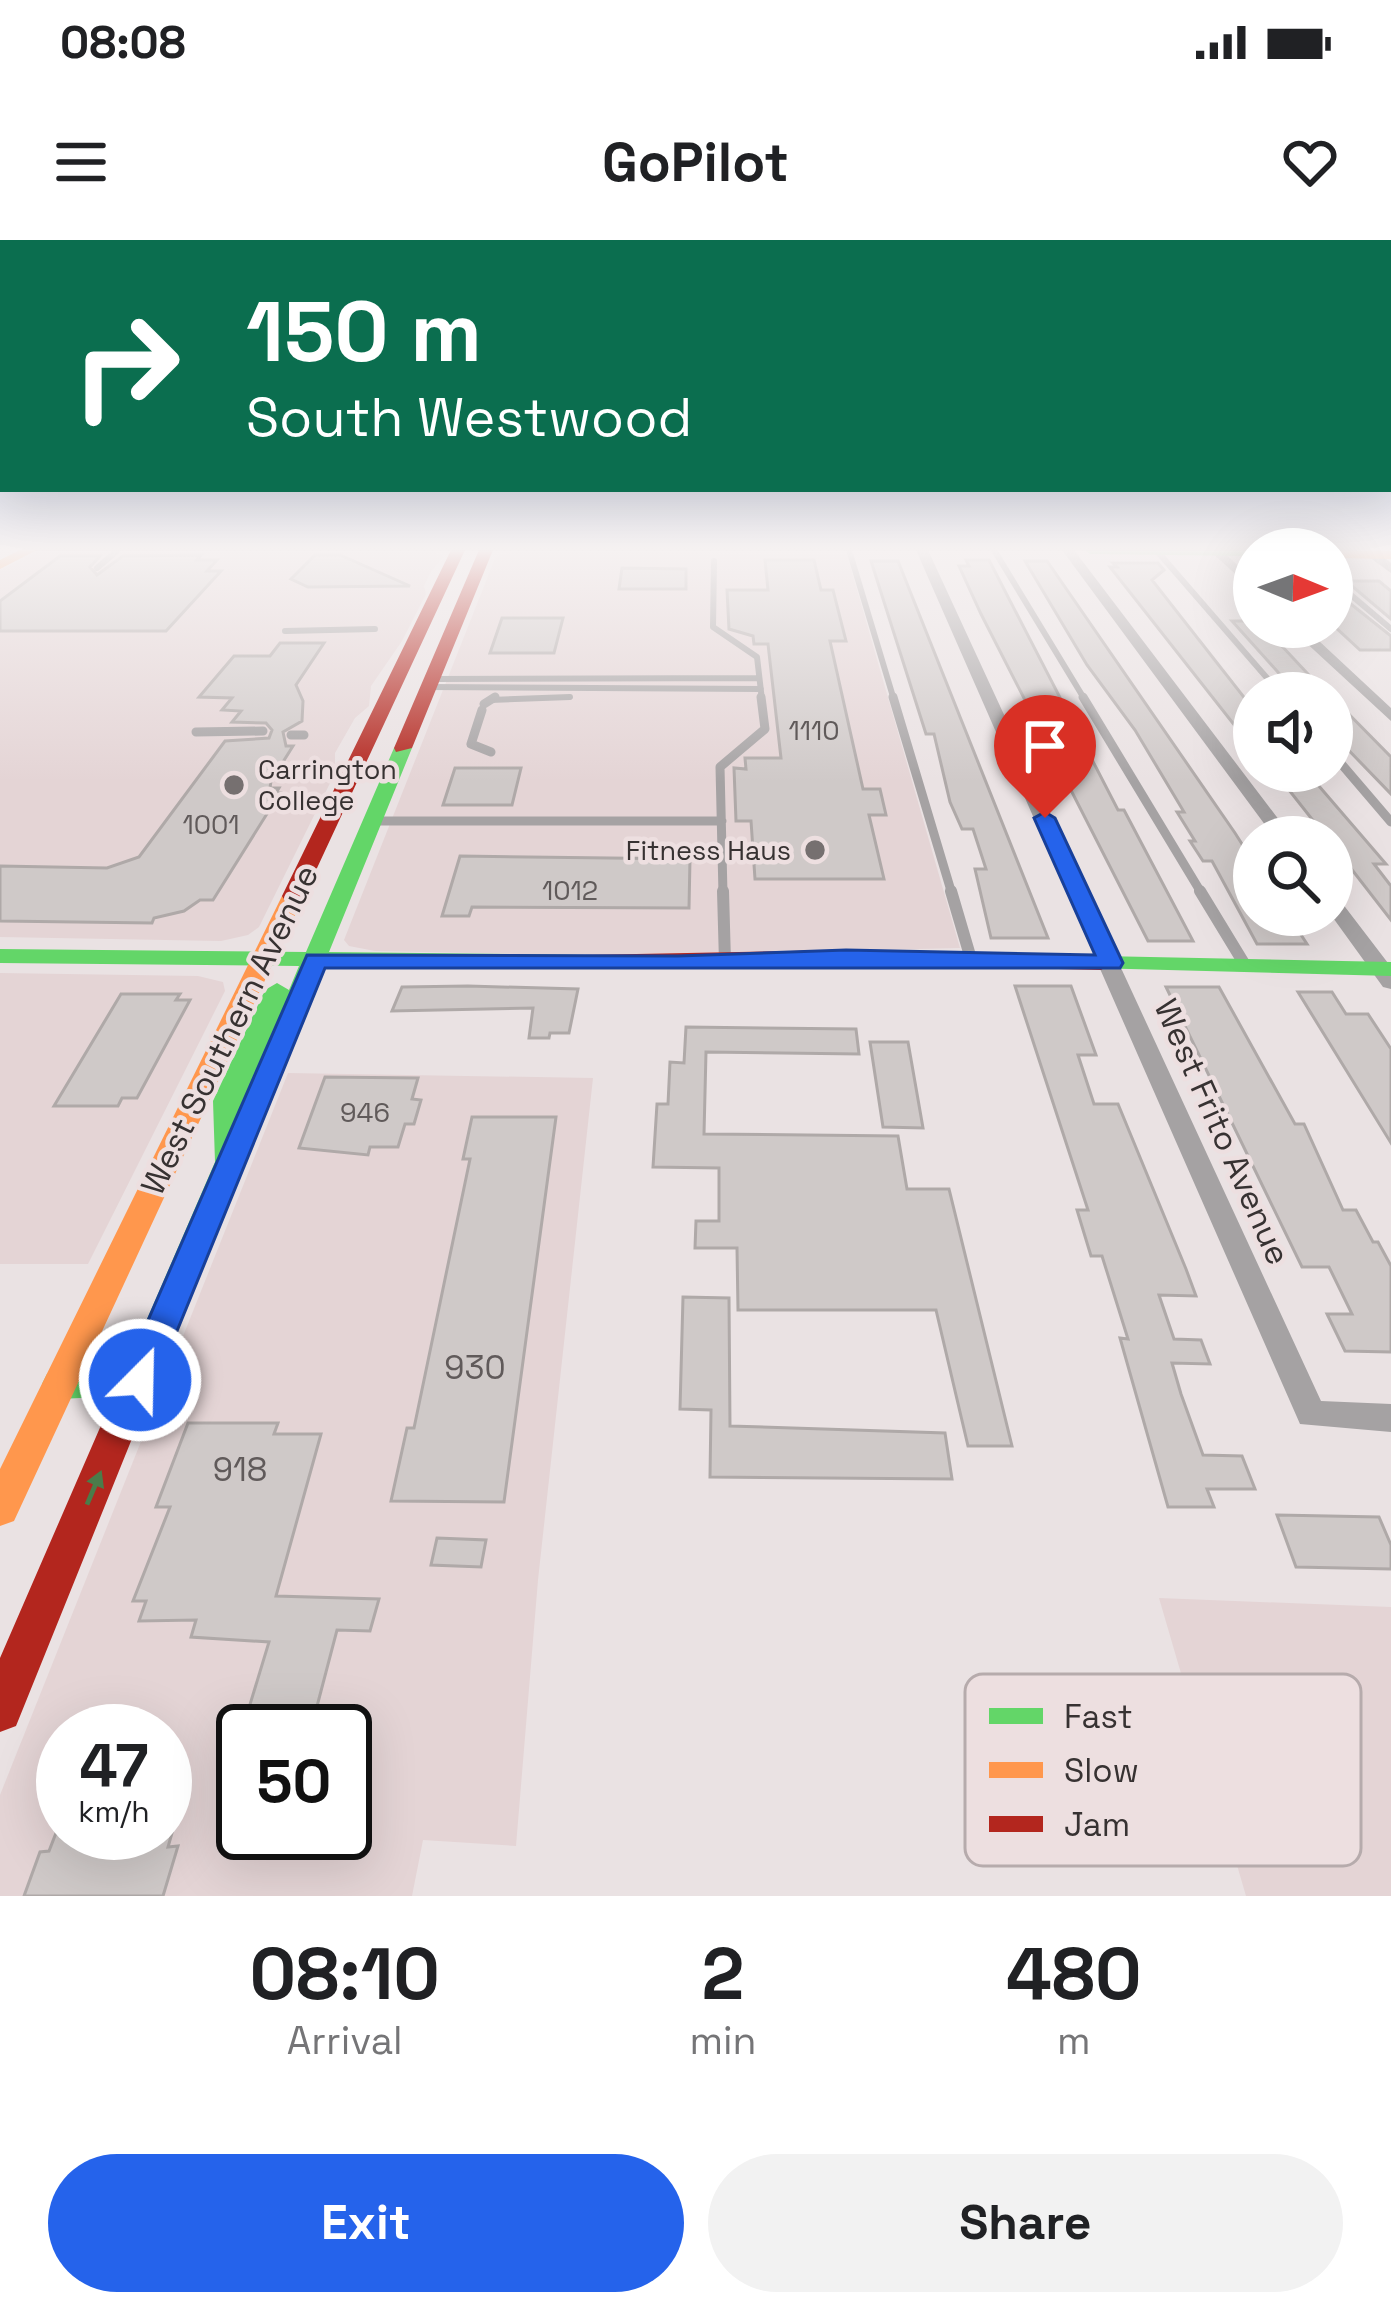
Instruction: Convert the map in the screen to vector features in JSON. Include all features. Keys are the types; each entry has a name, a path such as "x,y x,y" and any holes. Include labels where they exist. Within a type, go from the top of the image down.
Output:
{"main road":[{"name":"West Southern Avenue","path":"0,1509 419,627"},
{"path":"421,627 428,648 415,678 431,683"},
{"name":"West Southern Avenue","path":"0,1710 454,627"},
{"path":"389,693 405,700 391,736 394,772"},
{"path":"315,961 296,947 296,941 330,865 334,843 326,827"},
{"path":"0,956 315,961 971,959 1388,974"},
{"path":"228,1168 227,1101 282,976 264,960"},
{"path":"60,1384 140,1380"}],"street":[{"name":"West Frito Avenue","path":"957,627 1311,1414 1391,1418"},
{"path":"1126,627 1266,816"},
{"path":"1318,648 1391,716"},
{"path":"1353,930 1388,974"}],"lane":[{"path":"713,627 754,654 764,732 720,767 725,962"},
{"path":"871,627 971,959"},
{"path":"1041,627 1246,966"},
{"path":"1223,627 1262,672"},
{"path":"285,631 375,629"},
{"path":"431,683 760,684"},
{"path":"491,752 470,744 483,707 495,697 570,697"},
{"path":"196,732 263,731"},
{"path":"1353,778 1391,822"},
{"path":"374,821 722,821"}],"shaded area":[{"path":"0,627 409,627 371,686 369,706 355,718 335,753 335,773 259,927 248,935 221,941 0,937"},
{"path":"468,627 868,627 960,948 620,956 375,951 349,946 344,940"},
{"path":"0,973 198,976 223,982 225,991 88,1264 0,1264"},
{"path":"288,1073 593,1078 538,1580 516,1846 423,1840 412,1896 0,1896 0,1795 36,1705 36,1860 192,1860 192,1704 36,1704"},
{"path":"1159,1598 1391,1607 1391,1896 1246,1896 1237,1866 1361,1866 1361,1674 1181,1674"}],"building":[{"path":"0,627 169,627 166,631 0,631"},
{"path":"499,627 561,627 554,653 490,653"},
{"path":"843,627 846,641 830,641 863,789 880,789 886,815 869,815 884,879 755,879 751,821 736,821 734,768 746,769 745,758 781,758 768,644 754,644 753,636 729,629"},
{"path":"892,627 924,627 1048,938 991,938 975,869 986,869 973,829 962,829 950,802 934,734 926,734"},
{"path":"988,627 1024,627 1118,810 1124,810 1193,941 1148,941"},
{"path":"1065,627 1093,627 1233,830 1233,900 1212,861 1203,861 1190,841 1195,841 1177,812 1184,812"},
{"path":"1157,627 1189,627 1233,683 1233,723"},
{"path":"1353,627 1380,627 1391,636 1391,650 1360,650 1353,644"},
{"path":"280,643 324,643 296,685 303,701 302,721 283,732 286,746 293,746 271,781 270,788 279,788 276,793 280,793 213,900 200,900 184,911 154,918 152,923 0,921 0,866 107,868 139,857 225,741 269,738 272,730 266,723 232,722 241,711 222,710 232,698 199,697 234,656 270,656"},
{"path":"1256,648 1284,648 1306,672 1278,672"},
{"path":"1353,718 1391,757 1391,794 1353,755"},
{"path":"455,768 521,768 512,805 443,805"},
{"path":"1291,792 1324,792 1345,816 1309,816"},
{"path":"1353,826 1386,864 1374,864 1391,886 1391,920 1353,871"},
{"path":"460,856 690,859 689,908 472,907 469,916 442,916"},
{"path":"1253,936 1302,936 1307,944 1257,944"},
{"path":"1015,986 1071,986 1096,1055 1078,1055 1094,1104 1118,1104 1186,1269 1196,1296 1159,1295 1174,1339 1201,1340 1210,1364 1172,1363 1181,1394 1203,1455 1242,1456 1255,1489 1207,1489 1214,1507 1168,1507 1120,1338 1128,1339 1102,1256 1091,1256 1077,1210 1088,1210"},
{"path":"402,987 578,989 569,1033 529,1038 533,1008 392,1011"},
{"path":"1166,987 1219,987 1295,1124 1304,1124 1343,1210 1356,1210 1373,1242 1378,1242 1391,1266 1391,1352 1345,1351 1327,1314 1352,1314 1329,1267 1302,1267"},
{"path":"1298,992 1332,992 1346,1014 1368,1014 1391,1049 1391,1143"},
{"path":"121,994 180,994 176,1000 190,1000 137,1098 122,1098 118,1106 54,1106"},
{"path":"686,1027 856,1029 859,1054 706,1052 704,1134 898,1136 907,1189 949,1189 1012,1446 968,1446 936,1310 738,1310 737,1248 695,1248 696,1221 719,1221 719,1168 653,1167 657,1104 668,1104 670,1062 684,1063"},
{"path":"870,1042 908,1042 923,1128 883,1127"},
{"path":"325,1077 418,1078 412,1099 421,1100 414,1124 405,1124 398,1147 370,1147 368,1155 299,1148"},
{"path":"472,1117 556,1117 504,1502 391,1501 407,1428 414,1428 470,1159 463,1159"},
{"path":"683,1297 729,1298 730,1426 945,1433 952,1479 710,1477 711,1410 680,1409"},
{"path":"188,1423 278,1423 274,1434 321,1434 276,1596 379,1599 370,1631 337,1630 318,1704 250,1704 269,1642 191,1637 196,1620 139,1621 146,1601 133,1601 170,1507 156,1507"},
{"path":"1277,1515 1379,1517 1391,1545 1391,1569 1296,1567"},
{"path":"437,1538 486,1540 481,1567 431,1565"},
{"path":"37,1860 174,1860 163,1896 24,1896"}],"traffic: fast":[{"path":"152,1347 403,748"},
{"path":"0,956 585,962"},
{"path":"1101,963 1391,969"},
{"path":"227,1158 227,1101 277,990"},
{"path":"60,1384 140,1380"}],"traffic: slow":[{"path":"0,1509 293,896"}],"traffic: jam":[{"path":"293,896 421,627"},
{"path":"403,748 454,627"},
{"path":"585,962 846,957 1101,963"},
{"path":"0,1710 152,1347"}],"place":[{"name":"Carrington College","path":"234,785"},
{"name":"Fitness Haus","path":"815,850"}],"route":[{"path":"140,1380 315,961 678,963 846,957 1111,963 1045,818"}]}
